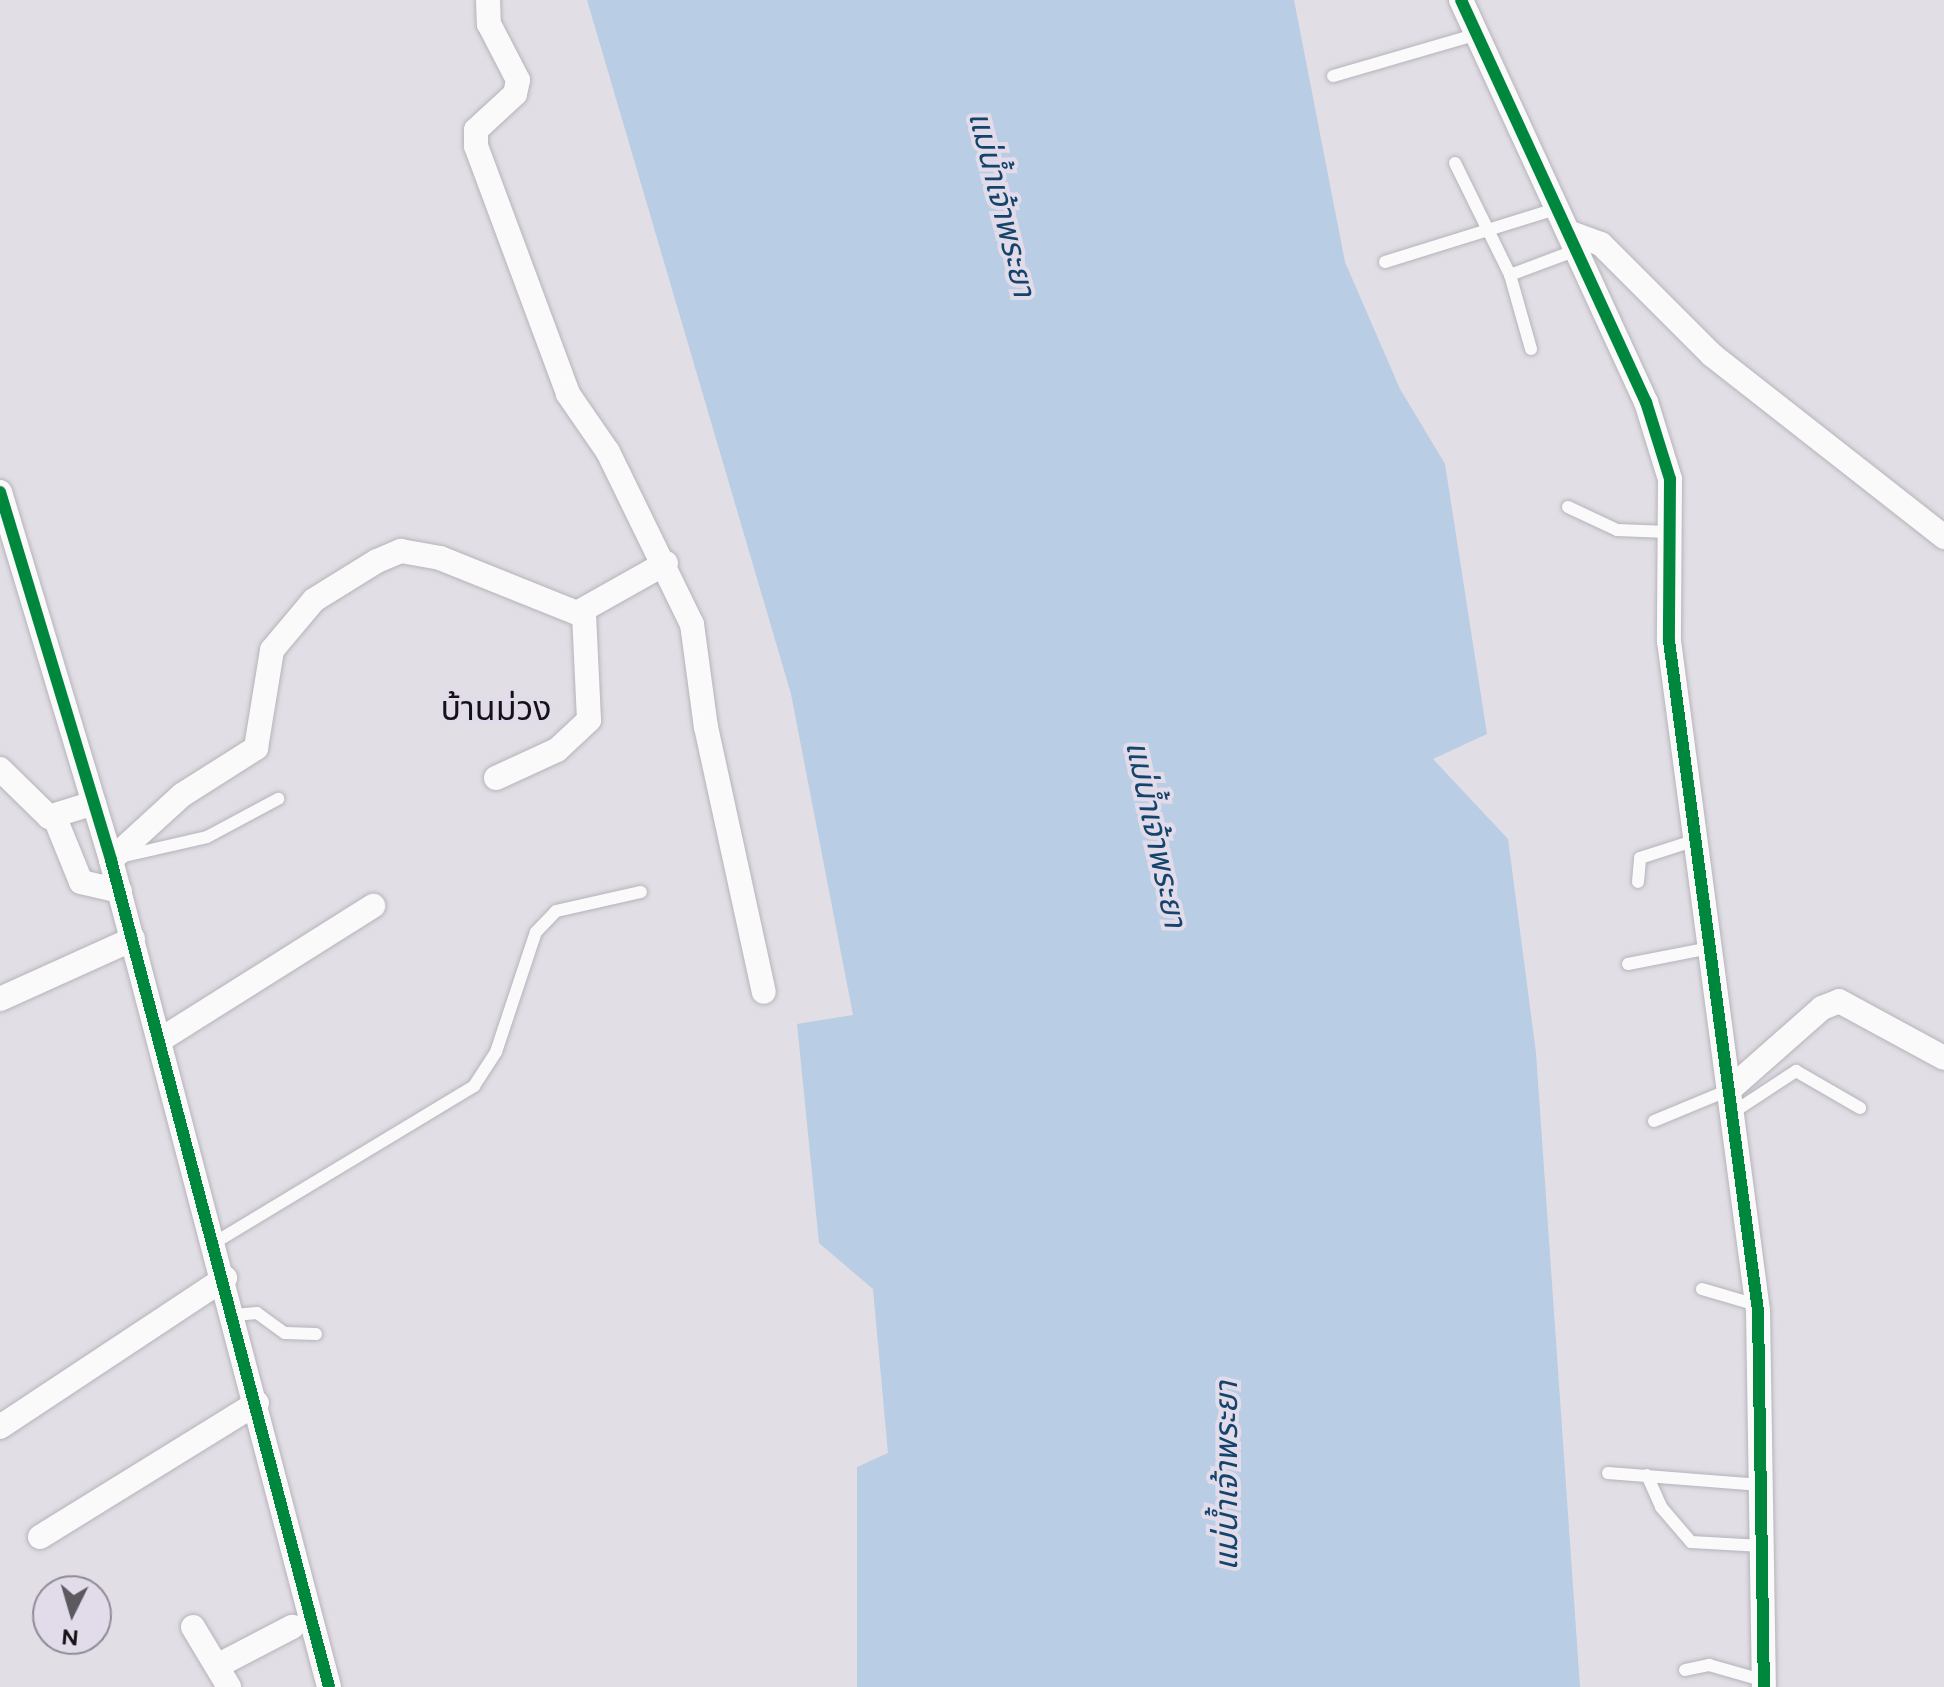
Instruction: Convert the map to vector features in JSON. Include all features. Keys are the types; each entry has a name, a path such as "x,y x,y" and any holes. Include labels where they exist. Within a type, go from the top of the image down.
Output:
{"street":[{"path":"488,0 489,24 518,80 515,94 476,130 476,146 568,394 608,452 666,563 692,624 764,992"},
{"path":"1461,0 1558,208 1655,428 1670,479 1669,641 1693,841 1757,1305 1764,1684"},
{"path":"1571,242 1601,244 1712,355 1944,537"},
{"path":"0,492 94,803 116,858 120,891 225,1278 329,1687"},
{"path":"116,858 182,795 256,748 272,650 314,600 377,561 401,551 432,556 584,612"},
{"path":"584,612 666,563"},
{"path":"496,778 557,750 589,720 584,612"},
{"path":"0,769 57,824 81,882 120,891"},
{"path":"57,824 94,803"},
{"path":"160,1040 373,906"},
{"path":"0,999 133,939"},
{"path":"1731,1101 1839,1001 1944,1058"},
{"path":"0,1427 225,1278"},
{"path":"40,1537 257,1403"},
{"path":"193,1627 223,1676 292,1627"}],"lane":[{"path":"1333,76 1478,34"},
{"path":"1455,163 1510,275 1531,349"},
{"path":"1385,262 1558,208"},
{"path":"1510,275 1571,242"},
{"path":"1568,507 1617,530 1668,532"},
{"path":"116,858 207,837 278,799"},
{"path":"1638,882 1640,858 1693,841"},
{"path":"214,1243 474,1086 496,1052 536,932 556,911 641,892"},
{"path":"1628,964 1710,948"},
{"path":"1654,1121 1731,1101 1796,1071 1860,1108"},
{"path":"1702,1289 1757,1305"},
{"path":"234,1315 257,1313 285,1333 316,1334"},
{"path":"1608,1473 1761,1485"},
{"path":"1647,1475 1691,1542 1762,1546"},
{"path":"1685,1670 1709,1665 1764,1684"}],"water":[{"name":"แม่น้ำเจ้าพระยา","path":"587,0 1294,0 1345,262 1400,389 1445,464 1487,734 1433,759 1508,839 1536,1053 1580,1687 857,1687 857,1467 888,1453 873,1289 819,1243 797,1024 853,1015 791,694"}],"cycle path":[{"path":"1461,0 1646,402 1670,479 1669,641 1758,1311 1764,1687"},
{"path":"0,492 111,860 329,1687"}],"district":[{"name":"บ้านม่วง","path":"496,709"}]}
